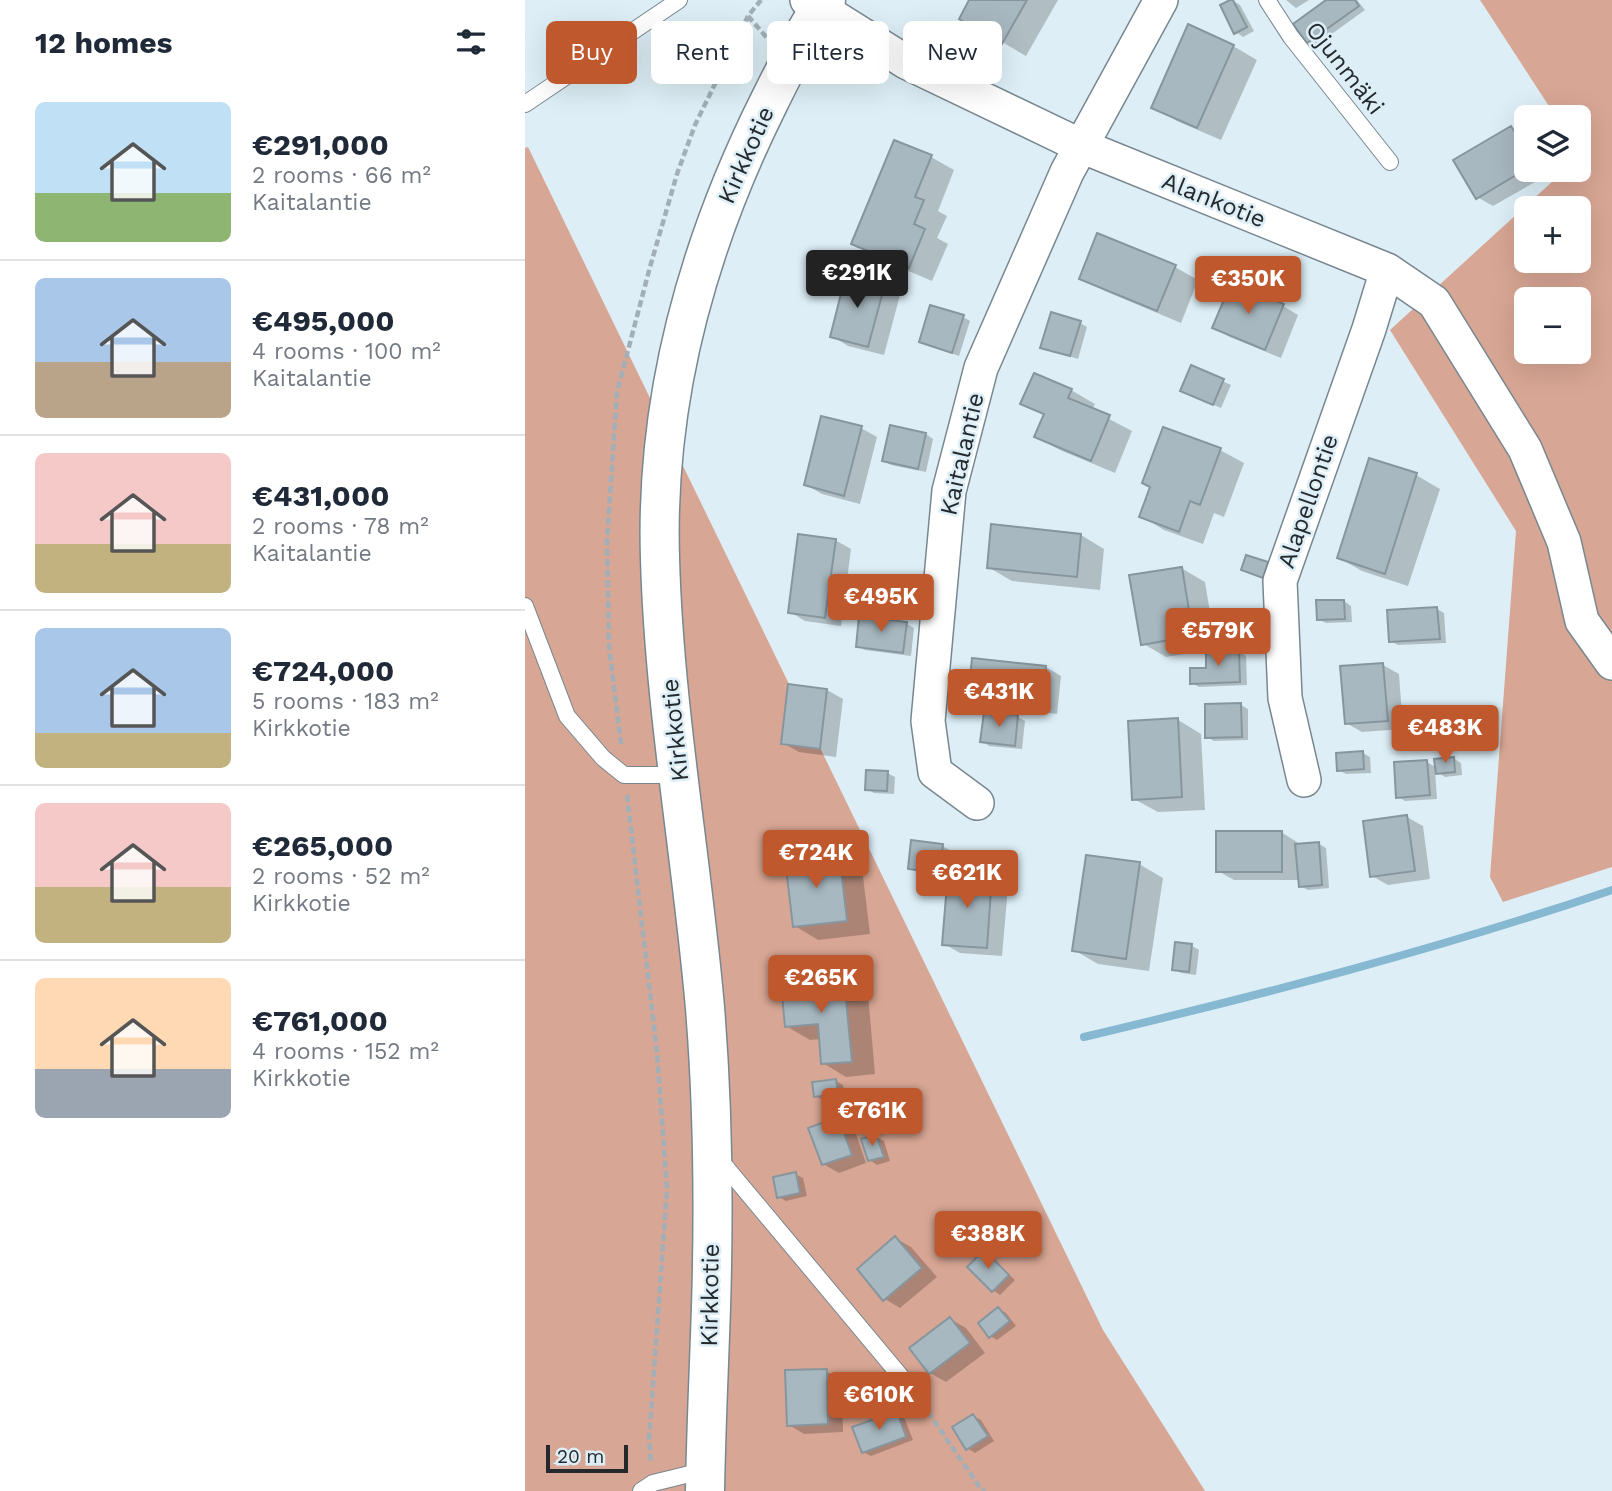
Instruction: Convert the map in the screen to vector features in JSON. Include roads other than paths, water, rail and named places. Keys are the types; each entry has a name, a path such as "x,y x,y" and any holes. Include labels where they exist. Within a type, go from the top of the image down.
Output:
{"street":[{"name":"Kaitalantie","path":"977,803 935,772 928,722 949,491 981,368 1066,172 1161,0"},
{"name":"Alankotie","path":"818,3 906,62 1081,146 1387,270 1434,302 1525,449 1564,542 1582,621 1612,663"},
{"name":"Kirkkotie","path":"706,1480 711,1302 711,1150 705,1010 669,681 660,557 661,477 673,380 695,283 747,147 818,3"},
{"name":"Alapellontie","path":"1304,780 1285,698 1280,581 1369,329 1387,270"}],"lane":[{"path":"525,104 679,0"},
{"name":"Ojunmäki","path":"1267,0 1291,37 1390,162"},
{"path":"525,606 567,716 603,758 624,775 679,775"},
{"path":"711,1150 918,1396"},
{"path":"641,1491 653,1483 706,1480"}],"waterway":[{"path":"1084,1037 1350,970 1612,890"}]}
